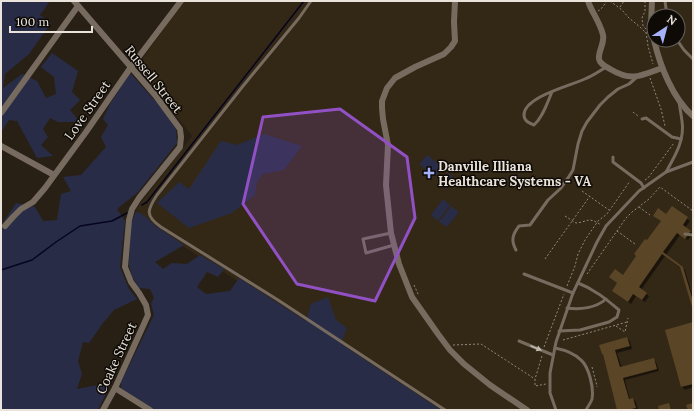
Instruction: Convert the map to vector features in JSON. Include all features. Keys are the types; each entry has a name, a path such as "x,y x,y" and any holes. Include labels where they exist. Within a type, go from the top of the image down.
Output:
{"street":[{"name":"Love Street","path":"5,226 21,209 33,202 86,132 130,67 181,1"},
{"path":"455,1 454,41 451,47 444,54 395,78 387,88 382,101 383,119 388,145 386,185 391,232 399,264 412,297 450,350 464,364 490,385 527,410"},
{"path":"588,1 599,22 604,37 599,55 599,61 602,65 615,72 632,77 662,68"},
{"path":"1,113 76,4"},
{"name":"Russell Street","path":"76,4 155,95 180,129 182,138 180,147 139,198 132,209 130,220 125,267 131,282 146,305 148,315"},
{"path":"656,48 662,68 678,99 686,110 693,116"},
{"path":"1,146 54,175"},
{"name":"Coake Street","path":"103,410 148,315"},
{"path":"114,388 150,410"}],"lane":[{"path":"311,1 157,195 151,205 149,212 150,218 161,228 278,300 444,410"},
{"path":"683,48 693,59"},
{"path":"552,92 538,121 534,125 528,123 525,120 525,111 536,99 552,92 586,79 606,67"},
{"path":"516,250 513,244 514,233 519,226 530,225 548,200 560,188 574,170 578,144 582,131 587,122 608,97 618,89 629,84 638,76"},
{"path":"666,172 676,154 681,139 682,122 678,99"},
{"path":"642,119 646,118 672,137 681,139"},
{"path":"613,158 613,162 641,183 644,188"},
{"path":"556,410 550,394 550,373 553,355 556,348 559,331 572,293 597,242 606,226 640,191 666,172 693,162"},
{"path":"391,232 363,239 366,253 394,245"},
{"path":"685,234 693,235"},
{"path":"524,274 572,293"},
{"path":"559,331 580,330 609,322 617,317 619,310 606,299 578,283"},
{"path":"567,308 580,310 601,303 606,299"},
{"path":"519,341 553,355"},
{"path":"556,348 575,355 584,364 590,379 592,391 592,398 586,410"}],"path":[{"path":"593,13 601,9 607,1"},
{"path":"610,1 620,8 646,33"},
{"path":"620,8 624,1"},
{"path":"644,1 645,12 642,18 643,26 646,29"},
{"path":"649,48 654,65"},
{"path":"649,75 664,119 664,126"},
{"path":"633,112 642,119"},
{"path":"643,180 648,178 674,143"},
{"path":"567,287 576,266 578,254 585,240 597,222 607,214 631,181"},
{"path":"585,276 626,218 649,199 660,187 693,211"},
{"path":"582,191 610,210"},
{"path":"545,259 590,196"},
{"path":"638,207 650,215"},
{"path":"566,216 572,221 578,223 591,220 602,226"},
{"path":"617,231 635,244"},
{"path":"412,282 420,298"},
{"path":"546,384 535,386 535,379 546,340 564,293"},
{"path":"616,326 625,332 628,318"},
{"path":"563,340 627,322"},
{"path":"450,344 481,344 535,379"}],"highlighted area":[{"path":"340,109 407,157 415,218 375,301 297,284 243,204 263,117"}],"shaded area":[{"path":"1,1 50,1 40,15 51,23 29,54 5,74 3,88 22,74 37,81 46,98 56,94 54,77 41,67 52,53 78,71 72,92 80,100 70,110 80,122 58,122 50,118 43,129 48,137 41,145 53,156 37,158 17,121 9,120 1,132"},
{"name":"Danville Illiana Healthcare Systems - VA","path":"184,1 693,1 693,410 433,410 388,378 147,223 136,209 192,136 137,66"},
{"path":"130,73 158,104 176,129 177,143 138,192 117,209 125,221 120,267 129,289 137,299 114,310 89,343 83,342 78,361 82,374 77,389 103,384 109,387 98,410 1,410 1,226 16,203 35,207 43,221 57,220 61,194 71,191 63,177 81,175 106,147 101,137 108,125 103,119 110,104"},
{"path":"264,134 302,146 284,170 263,174 257,182 255,195 232,213 189,228 157,203 179,182 189,189 221,141 237,145"},
{"path":"427,155 443,167 435,177 419,164"},
{"path":"448,173 454,178 445,189 439,185"},
{"path":"443,199 450,205 438,221 431,215"},
{"path":"451,206 459,212 447,227 439,222"},
{"path":"136,211 184,245 155,262 163,269 172,263 187,264 200,255 224,269 218,277 207,272 197,287 206,294 230,291 239,278 306,321 311,304 328,297 336,320 347,328 341,344 441,410 155,410 121,388 121,382 154,315 151,303 154,298 150,289 139,288 132,276 129,265 131,224"}],"building":[{"path":"672,206 688,217 683,225 691,231 685,239 677,233 663,252 683,267 693,301 693,310 680,267 662,254 639,287 647,293 642,300 633,294 628,302 612,291 617,283 609,277 615,269 623,275 636,256 634,254 661,221 653,216 658,208 666,214"},
{"path":"693,322 693,384 681,387 665,330"},
{"path":"627,337 630,346 615,350 620,367 654,358 657,369 623,378 629,399 633,398 636,408 617,410 603,354 599,345"},
{"path":"669,403 671,410 659,410 658,406"},
{"path":"693,403 693,410 688,410 686,405"}],"waterway":[{"path":"142,205 147,202 304,1"},
{"path":"1,270 32,260 80,226 112,221 127,213"}],"place":[{"name":"Danville Illiana Healthcare Systems - VA","path":"429,173"}]}
